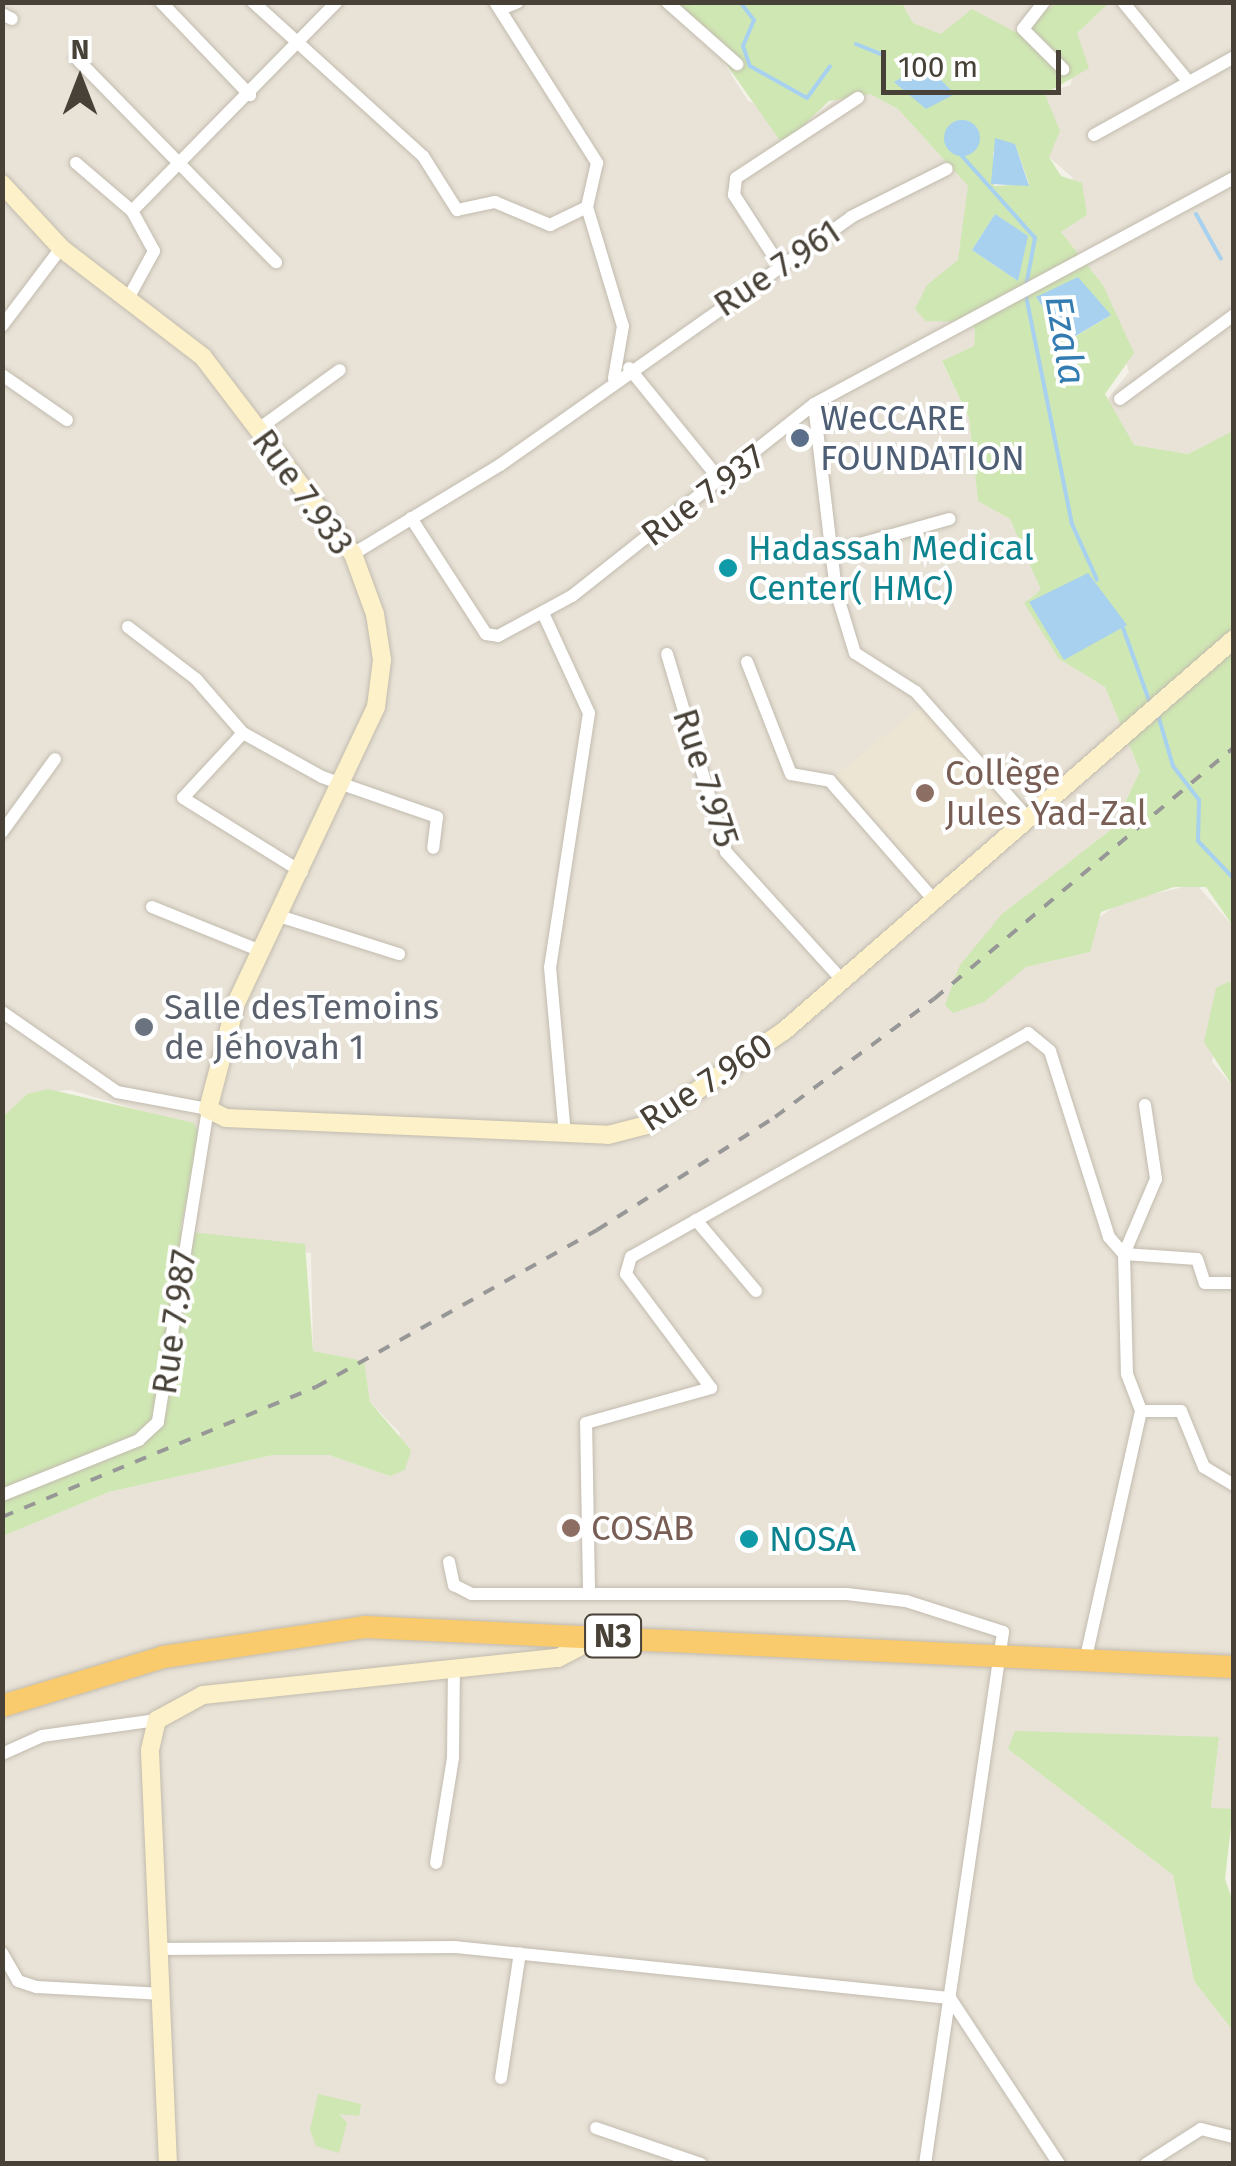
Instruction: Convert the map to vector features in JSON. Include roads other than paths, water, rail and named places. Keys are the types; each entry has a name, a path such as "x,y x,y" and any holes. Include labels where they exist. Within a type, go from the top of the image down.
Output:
{"highway":[{"name":"N3","path":"2,1706 162,1658 318,1631 600,1636 1234,1667"}],"street":[{"path":"160,2 250,95"},
{"path":"252,2 292,45 325,62 423,156 458,210 495,202 550,225 587,207"},
{"path":"132,211 181,166 337,2"},
{"path":"518,2 498,6 597,163 587,207 623,326 614,378"},
{"path":"666,2 736,64"},
{"path":"1044,2 1022,29 1064,70"},
{"path":"1123,2 1188,81"},
{"path":"1094,135 1234,57"},
{"path":"76,58 276,262"},
{"path":"780,266 734,196 736,178 858,98"},
{"path":"76,162 132,211 154,251 130,295"},
{"name":"Rue 7.961","path":"353,554 780,266 947,169"},
{"path":"814,404 1234,178"},
{"name":"Rue 7.933","path":"2,184 61,248 130,295 195,348 353,554 382,660 376,707 346,782 261,951 222,1042 208,1109"},
{"path":"2,326 61,248"},
{"path":"1120,398 1234,315"},
{"path":"629,368 720,480"},
{"path":"257,430 340,370"},
{"path":"2,375 67,420"},
{"name":"Rue 7.937","path":"411,518 486,634 542,613 814,404"},
{"name":"Rue 7.937","path":"814,404 832,552 855,653 916,692 1028,818"},
{"path":"832,552 948,520"},
{"path":"542,613 589,713 550,967 564,1134"},
{"path":"128,627 196,680 243,733 346,782 437,817 432,848"},
{"name":"Rue 7.960","path":"2,1012 117,1092 208,1109 256,1124 564,1134 647,1125 748,1060 1234,639"},
{"name":"Rue 7.975","path":"667,654 726,852 842,980"},
{"path":"747,662 791,774 830,781 933,899"},
{"path":"243,733 183,798 302,872"},
{"path":"2,832 55,759"},
{"path":"152,907 261,951"},
{"path":"280,916 400,954"},
{"path":"589,1590 586,1423 711,1388 626,1274 631,1258 1028,1033 1050,1051 1109,1236 1124,1254 1198,1259 1205,1283 1234,1282"},
{"path":"1085,1660 1141,1411 1127,1374 1124,1254 1156,1178 1144,1104"},
{"name":"Rue 7.987","path":"2,1494 139,1440 158,1422 208,1109"},
{"path":"696,1220 756,1291"},
{"path":"1141,1411 1181,1411 1204,1467 1234,1486"},
{"path":"449,1562 454,1585 472,1594 589,1590 906,1601 994,1626 1006,1639 981,1739 950,1998 925,2164"},
{"path":"2,1754 42,1736 157,1720 203,1695 568,1656 600,1636"},
{"path":"436,1863 453,1758 454,1666"},
{"path":"157,1720 150,1750 163,1949 168,2164"},
{"path":"163,1949 520,1953 950,1998"},
{"path":"2,1952 18,1981 37,1987 163,1994"},
{"path":"501,2078 520,1953"},
{"path":"950,1998 1060,2164"},
{"path":"596,2128 701,2164"},
{"path":"1146,2164 1202,2129 1234,2138"}],"water":[{"path":"925,64 955,94 926,109 894,82"},
{"path":"962,120 975,125 980,138 975,151 962,156 949,151 944,138 949,125"},
{"path":"995,138 1015,144 1029,186 991,184"},
{"path":"995,214 1028,236 1018,281 972,250"},
{"path":"1078,277 1111,315 1067,341 1036,297"},
{"path":"1088,573 1127,625 1064,660 1029,602"}],"waterway":[{"name":"Ezala","path":"740,2 754,20 743,46 750,66 807,98 830,66"},
{"name":"Ezala","path":"856,44 883,55"},
{"name":"Ezala","path":"962,156 1035,238 1026,286"},
{"path":"1196,214 1221,259"},
{"name":"Ezala","path":"1026,296 1072,524 1097,580"},
{"name":"Ezala","path":"1123,628 1150,703"},
{"path":"1158,715 1173,766 1199,800 1198,841 1234,879"},
{"path":"1234,977 1234,1066"}],"railway":[{"path":"2,1517 316,1387 597,1230 775,1117 934,999 1234,747"}],"place":[{"name":"WeCCARE FOUNDATION","path":"800,438"},
{"name":"Hadassah Medical Center( HMC)","path":"728,568"},
{"name":"Collège Jules Yad-Zal","path":"925,793"},
{"name":"Salle desTemoins de Jéhovah 1","path":"144,1027"},
{"name":"COSAB","path":"571,1528"},
{"name":"NOSA","path":"749,1539"}]}
